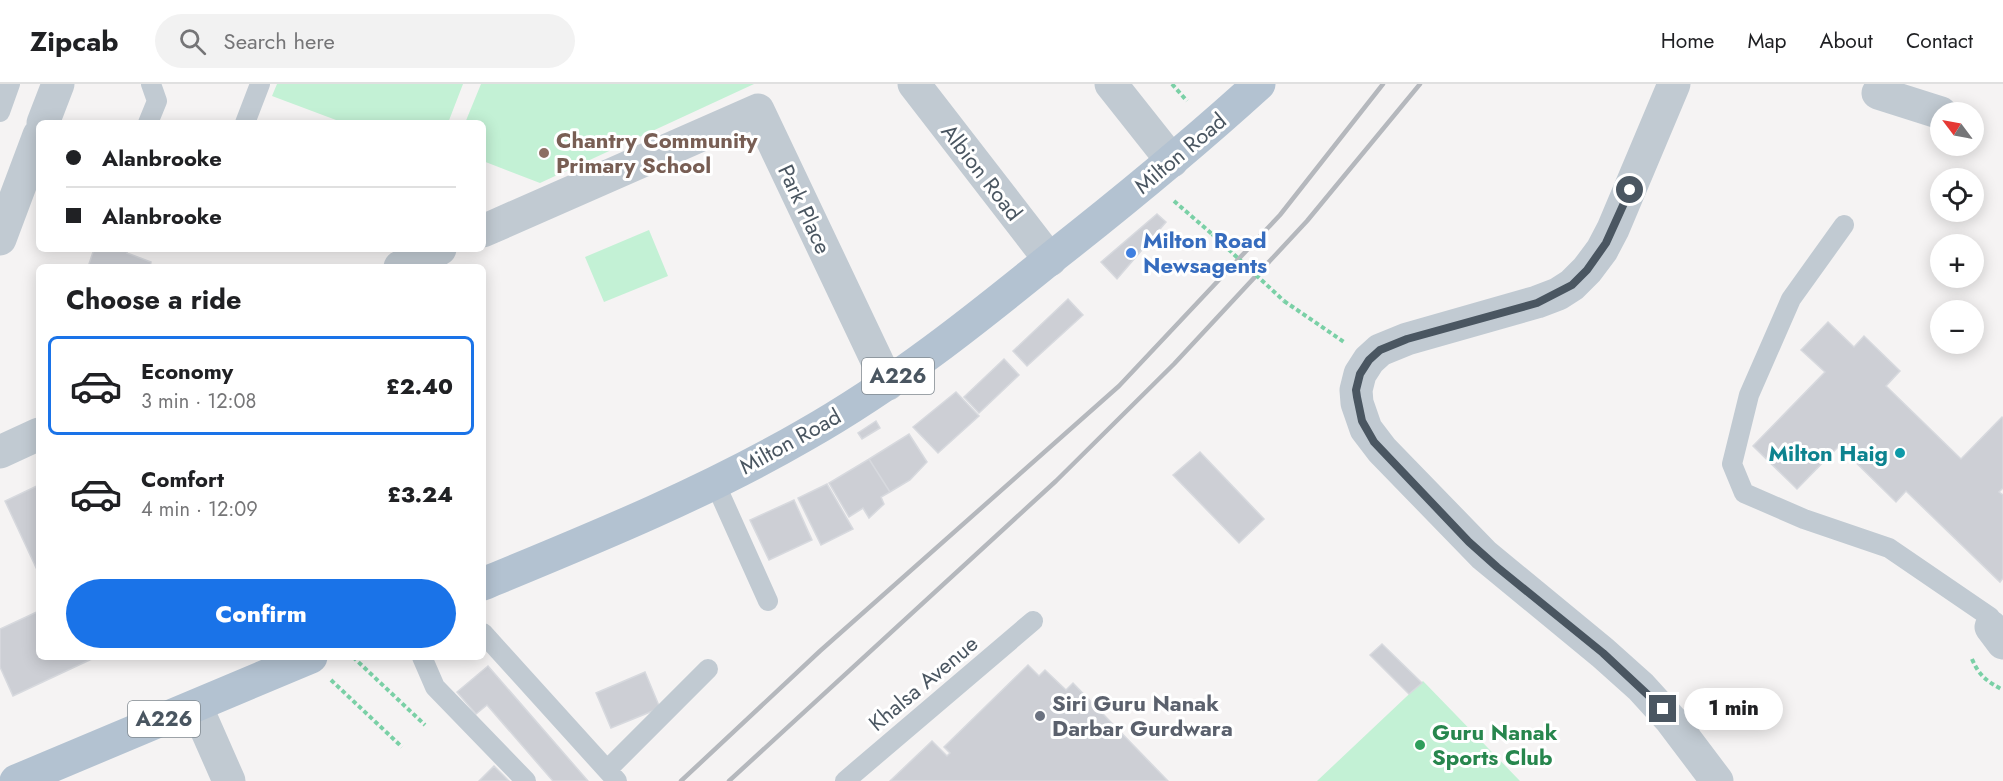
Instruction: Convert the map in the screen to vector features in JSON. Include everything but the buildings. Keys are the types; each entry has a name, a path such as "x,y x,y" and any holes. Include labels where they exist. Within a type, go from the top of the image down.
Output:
{"main road":[{"name":"Milton Road","path":"486,583 715,483 805,435 888,384 974,322 1172,161 1259,84"},
{"name":"A226","path":"16,781 305,660"}],"street":[{"path":"44,120 58,84"},
{"name":"Albion Road","path":"914,84 1050,260"},
{"path":"1111,84 1172,161"},
{"path":"1674,84 1609,238 1595,260 1577,280 1557,294 1537,303 1407,339 1380,350 1369,360 1360,374 1356,390 1362,421 1374,442 1484,555 1641,687 1678,727 1717,781"},
{"path":"1878,93 1928,101"},
{"name":"Park Place","path":"486,230 758,110 888,384"},
{"path":"0,239 32,174 36,152"},
{"path":"407,264 433,252"},
{"path":"0,452 36,435"},
{"path":"196,706 229,781"}],"lane":[{"path":"0,112 10,84"},
{"path":"149,120 156,101 151,84"},
{"path":"246,120 260,84"},
{"path":"1845,225 1791,299 1749,395 1732,464 1744,493 1804,519 1889,548 1990,617 1997,635"},
{"path":"715,483 768,601"},
{"name":"Khalsa Avenue","path":"845,781 1033,621"},
{"path":"486,636 612,776 708,669"},
{"path":"423,660 435,687 526,781"}],"path":[{"path":"1172,84 1187,101"},
{"path":"1169,197 1284,301 1369,360"},
{"path":"312,660 402,747"},
{"path":"356,660 425,725"}],"green space":[{"path":"277,84 463,84 449,120 336,120 272,96"},
{"path":"481,84 754,84 540,183 486,162 486,120 466,120"},
{"path":"649,230 668,276 604,302 585,257"},
{"name":"Guru Nanak Sports Club","path":"1423,681 1520,781 1317,781"}],"railway":[{"path":"681,781 820,651 1119,386 1280,215 1383,84"},
{"path":"729,781 1056,481 1174,364 1307,221 1420,84"}],"place":[{"name":"Chantry Community Primary School","path":"544,153"},
{"name":"Milton Road Newsagents","path":"1131,253"},
{"name":"Milton Haig","path":"1900,453"},
{"name":"Siri Guru Nanak Darbar Gurdwara","path":"1040,716"},
{"name":"Guru Nanak Sports Club","path":"1420,745"}],"route":[{"path":"1630,190 1606,243 1587,270 1572,285 1537,303 1407,339 1380,350 1364,366 1356,390 1362,421 1374,442 1469,542 1603,653 1663,709"}]}
